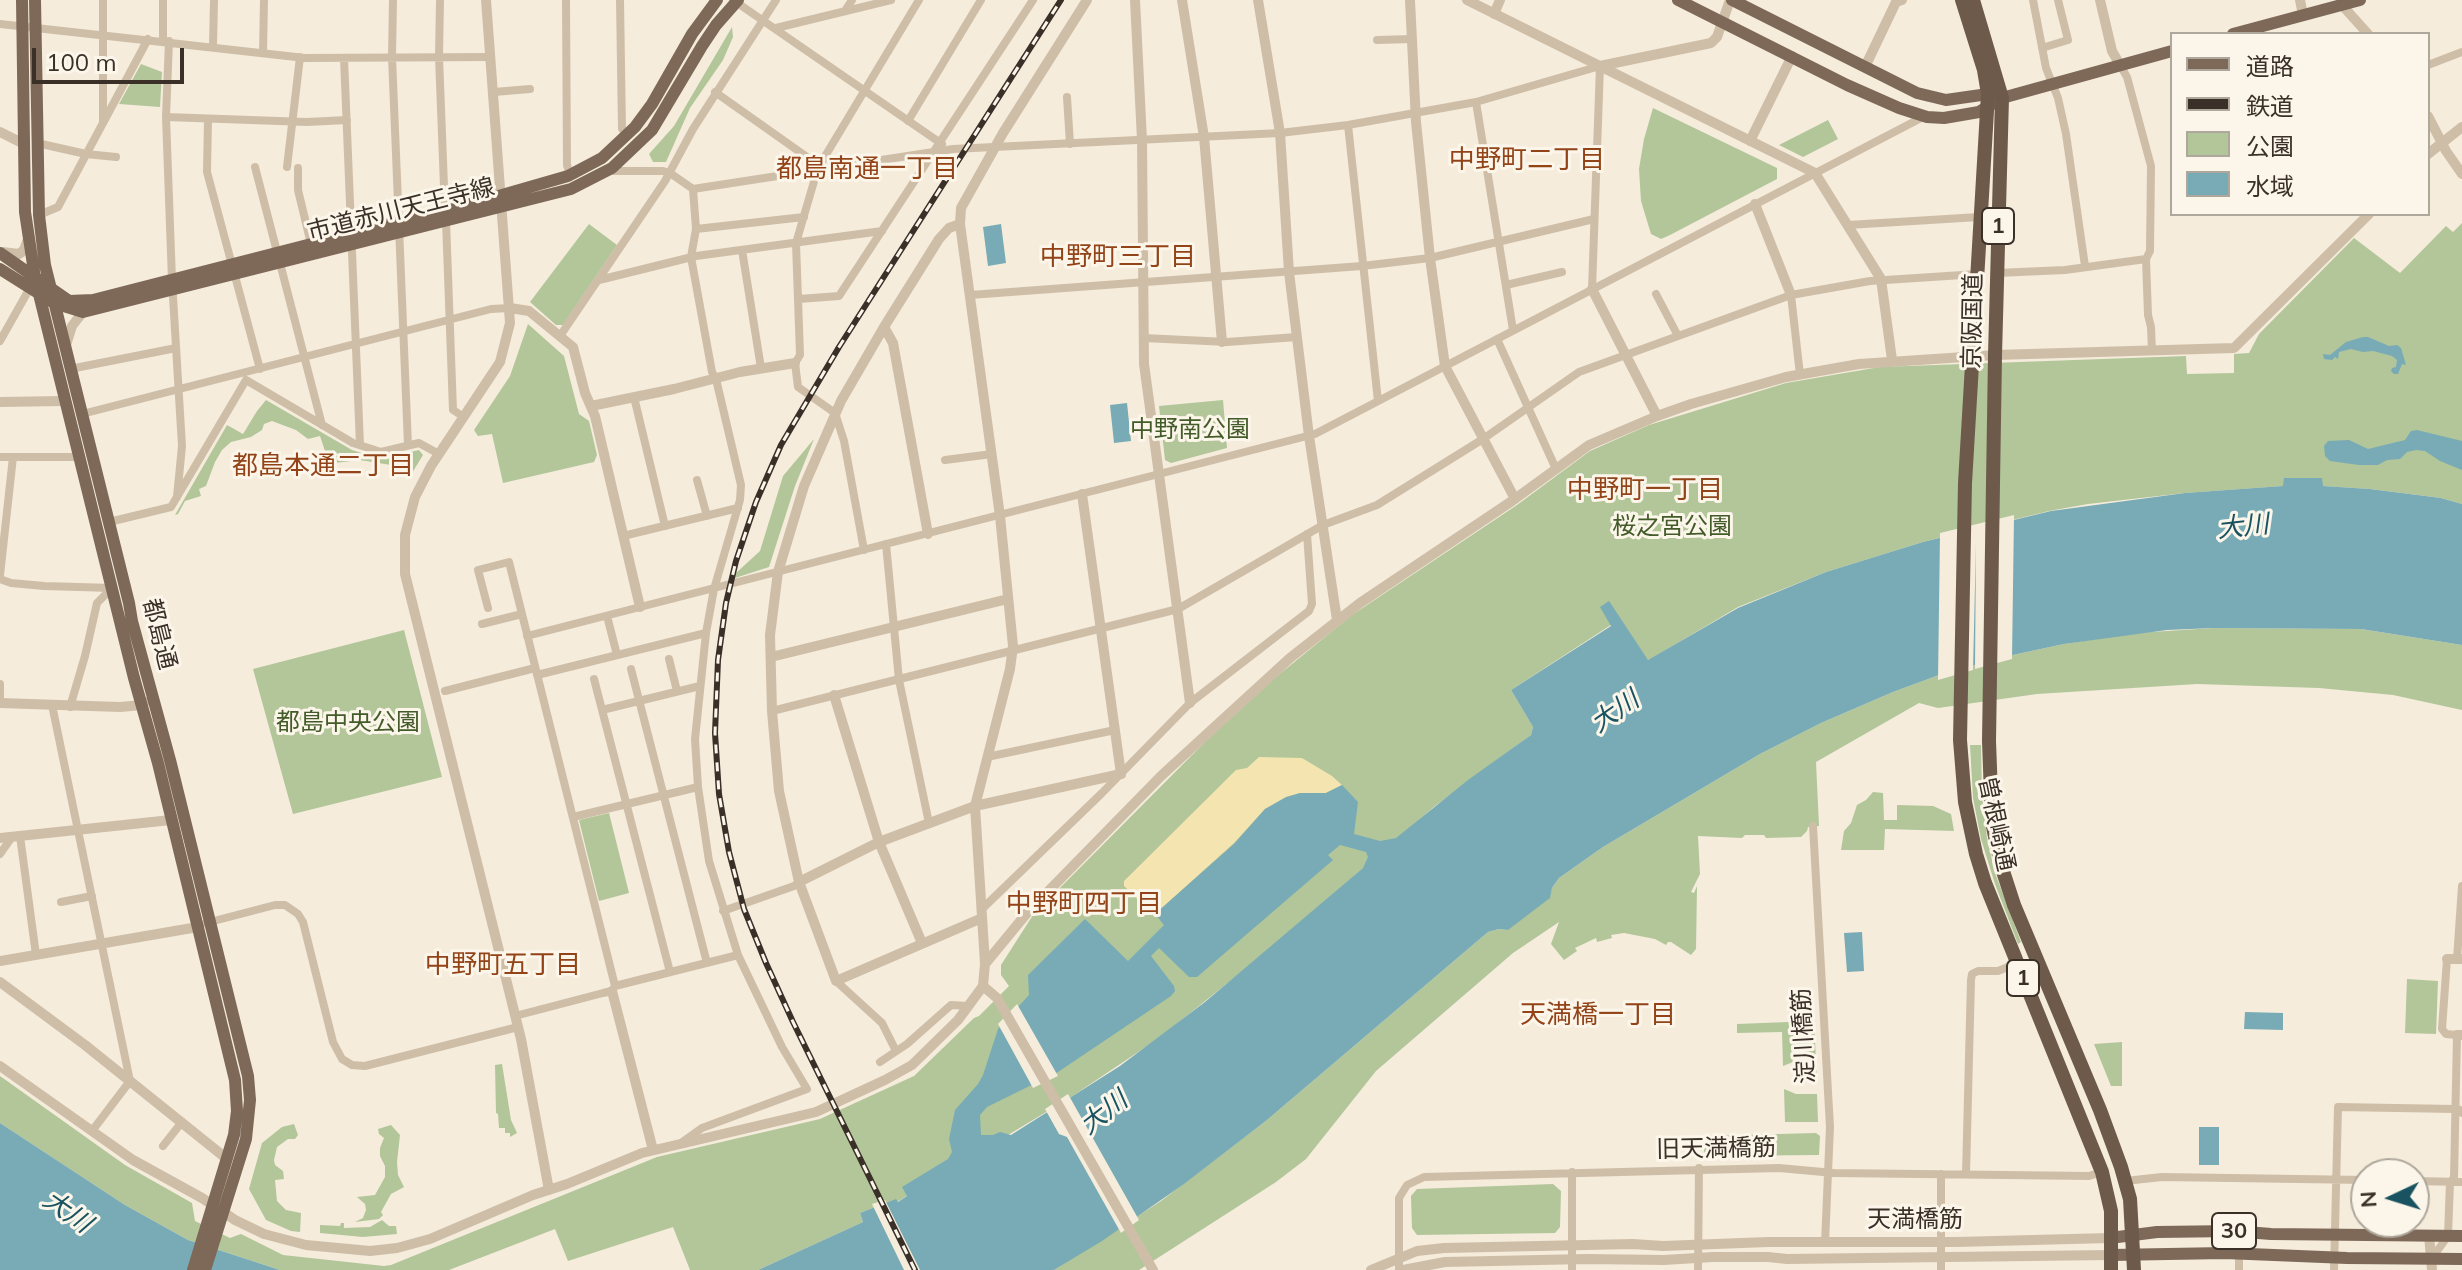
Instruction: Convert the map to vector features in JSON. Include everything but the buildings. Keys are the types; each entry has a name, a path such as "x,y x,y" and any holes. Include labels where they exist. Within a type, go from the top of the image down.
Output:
{"highway":[{"name":"京阪国道","path":"1962,0 1993,99 1979,217 1973,361"},
{"name":"京阪国道","path":"1973,0 1993,99 1997,273 1994,408"},
{"name":"曽根崎通","path":"1973,361 1965,483 1961,712 1963,781 1969,826 1985,883 2102,1172 2111,1211 2111,1262"},
{"name":"曽根崎通","path":"1994,408 1989,712 1995,838 2014,905 2100,1110 2125,1181 2130,1199 2134,1270"}],"main road":[{"name":"都島通","path":"22,0 29,27"},
{"name":"都島通","path":"35,0 29,27 28,239 41,291 65,350 152,694 204,924 235,1080 236,1125 218,1209"},
{"name":"市道赤川天王寺線","path":"502,201 570,175 602,158 629,134 645,115 692,34 717,0"},
{"path":"1678,0 1899,108 1924,116 1944,118 1966,115 1993,99"},
{"path":"1731,0 1917,93 1931,97 1993,99 2170,52"},
{"path":"2240,32 2360,0"},
{"name":"市道赤川天王寺線","path":"82,307 502,201 571,189 609,171 652,130 702,46 736,1"},
{"name":"都島通","path":"30,144 44,259 41,291 43,314 171,820 245,1059 250,1100 246,1139 218,1209 205,1270"},
{"name":"市道赤川天王寺線","path":"279,258 311,244 352,239"},
{"path":"0,252 41,291"},
{"path":"0,269 41,291 82,307"},
{"name":"都島通","path":"193,1270 212,1229"},
{"name":"天満橋筋","path":"2110,1238 2233,1231 2350,1234"},
{"name":"天満橋筋","path":"2430,1235 2462,1236"},
{"name":"天満橋筋","path":"2111,1262 2134,1254 2239,1254 2334,1264 2432,1264 2462,1259"}],"street":[{"path":"103,0 103,123"},
{"path":"163,0 172,286 182,446 177,497"},
{"path":"213,47 214,0"},
{"path":"263,53 264,0"},
{"path":"393,0 392,57 408,445"},
{"path":"440,0 439,57 453,410 464,417"},
{"path":"486,0 510,327 500,362 420,486 405,535 405,574 529,1076 549,1190"},
{"path":"566,0 567,165 570,175"},
{"path":"620,0 622,129 629,134"},
{"path":"560,336 670,173 715,92 776,0"},
{"path":"845,11 852,0"},
{"path":"776,28 891,0"},
{"path":"864,550 844,441 835,413 798,387 795,363 800,355 796,243 819,169 919,0"},
{"path":"908,121 981,0"},
{"path":"799,299 839,296 1033,0"},
{"path":"0,1066 133,1160 264,1234 292,1242 350,1251 386,1250 430,1239 653,1150 816,1112 912,1065 958,1020 983,986 985,964 975,806 1013,652 1000,516 960,224 962,203 1087,0"},
{"path":"1135,0 1142,140 1144,364 1190,703"},
{"path":"1182,0 1204,137 1222,342"},
{"path":"1258,0 1280,133 1289,272 1309,436 1337,620"},
{"path":"1410,0 1415,114 1445,366 1515,499"},
{"path":"1467,0 1815,173 1881,279 1892,360"},
{"path":"1494,14 1500,0"},
{"path":"609,171 670,173 693,189 953,149 1280,133 1348,125 1476,102 1600,66 1708,45 1715,40 1731,0"},
{"path":"2035,0 2042,48 2066,134 2085,266"},
{"path":"2042,48 2068,40 2058,0"},
{"path":"2100,0 2112,51 2127,77 2151,166 2150,251 2146,259 2152,351"},
{"path":"2300,0 2303,15"},
{"path":"736,1 953,149"},
{"path":"1865,67 1897,1"},
{"path":"2341,4 2366,32"},
{"path":"0,24 300,57 491,57"},
{"path":"39,215 58,207 148,39"},
{"path":"1377,40 1412,39"},
{"path":"2430,64 2462,52"},
{"path":"1750,141 1792,56"},
{"path":"287,167 300,57"},
{"path":"344,58 360,445"},
{"path":"1600,66 1592,289 1657,416"},
{"path":"494,92 530,89"},
{"path":"715,92 814,162 819,169"},
{"path":"1067,97 1070,144"},
{"path":"1476,102 1513,330"},
{"path":"527,636 1309,436 1924,116"},
{"path":"166,117 347,120"},
{"path":"208,119 207,172 260,369"},
{"path":"2430,119 2462,174"},
{"path":"1348,125 1378,401"},
{"path":"2430,152 2462,127"},
{"path":"0,132 30,144 116,157"},
{"path":"255,167 322,425"},
{"path":"298,168 298,190 311,244"},
{"path":"680,1143 702,1128 807,1089 782,1047 738,955 706,851 695,739 700,686 714,589 738,508 741,485 712,372 691,257 696,229 693,189"},
{"path":"1755,204 1791,295 1800,375"},
{"path":"985,964 1027,913 1225,715 1337,620 1589,445 1657,416 1800,375 1892,360 1973,361 1995,355 2234,348 2367,216"},
{"path":"696,229 804,217"},
{"path":"1848,225 1979,217"},
{"path":"970,295 1289,272 1430,258 1594,219"},
{"path":"896,1051 882,1023 836,981 799,882 779,791 770,635 778,572 804,486 835,413 939,239 949,228 960,224"},
{"path":"598,281 691,257 882,231"},
{"path":"0,252 19,254 27,246 28,239"},
{"path":"742,250 761,368"},
{"path":"0,341 19,307 41,291 44,259"},
{"path":"44,259 60,290 82,307 65,350"},
{"path":"1997,273 2065,270 2146,259"},
{"path":"1506,285 1562,272"},
{"path":"772,711 1178,609 1323,525 1377,505 1483,439 1579,372 1625,355 1791,295 1881,279 1978,274"},
{"path":"1656,294 1678,336"},
{"path":"19,307 30,301 43,314"},
{"path":"82,414 245,376 304,357 491,309 529,311 573,347 591,406 640,607"},
{"path":"884,327 893,343 928,534"},
{"path":"1144,338 1222,342 1297,337"},
{"path":"1497,339 1556,469"},
{"path":"70,369 176,348"},
{"path":"591,406 795,363"},
{"path":"245,376 322,425 360,445 381,452 423,444 439,454"},
{"path":"109,522 171,507 245,376"},
{"path":"634,397 665,526"},
{"path":"0,402 64,401"},
{"path":"945,460 992,454"},
{"path":"0,457 79,457"},
{"path":"13,457 0,577 11,583 112,588"},
{"path":"697,480 707,516"},
{"path":"1082,494 1121,774"},
{"path":"623,536 738,508"},
{"path":"836,981 982,914 1190,703 1309,611 1312,604 1307,534"},
{"path":"886,544 899,680 929,823"},
{"path":"488,608 478,570 509,562 653,1150"},
{"path":"70,707 97,603 112,588"},
{"path":"771,657 1008,599"},
{"path":"482,624 522,614"},
{"path":"607,616 617,655"},
{"path":"445,691 706,633"},
{"path":"669,659 677,691"},
{"path":"631,669 707,963"},
{"path":"594,679 670,972"},
{"path":"0,684 0,703 131,707 142,705 152,694"},
{"path":"602,710 700,686"},
{"path":"834,695 879,842 922,943"},
{"path":"52,705 130,1081 92,1131"},
{"path":"987,757 1115,730"},
{"path":"723,911 794,886 879,842 975,806 1121,774"},
{"path":"573,817 698,787"},
{"path":"0,847 16,836 171,820"},
{"name":"淀川橋筋","path":"1813,826 1830,1127 1825,1243"},
{"path":"16,836 36,955"},
{"path":"2432,1264 2448,1236 2450,1182 2454,1178 2459,1035 2446,1034 2442,1029 2455,959 2462,886"},
{"path":"61,902 92,896"},
{"path":"0,961 204,924 285,905 303,922 333,1042 342,1059 352,1065 365,1066 614,988 738,955"},
{"path":"1966,1174 1972,974 1998,971 2018,963"},
{"path":"0,982 227,1159"},
{"path":"983,986 997,998 1151,1266"},
{"path":"880,1062 907,1044 951,1005 968,1006"},
{"path":"2334,1264 2338,1107 2458,1110"},
{"path":"163,1146 182,1122"},
{"path":"1698,1264 1699,1168"},
{"name":"旧天満橋筋","path":"1401,1270 1399,1198 1404,1188 1424,1177 1699,1168 2089,1176 2102,1172"},
{"path":"1572,1172 1572,1265"},
{"path":"1941,1174 1941,1270"},
{"path":"2125,1181 2162,1177 2350,1179"},
{"path":"2430,1181 2462,1182"},
{"name":"天満橋筋","path":"1371,1270 1417,1251 1444,1248 2110,1238"},
{"path":"2429,1238 2432,1264"},
{"path":"2239,1254 2239,1270"},
{"name":"天満橋筋","path":"1401,1270 1445,1262 1698,1264 1941,1257 2111,1262"}],"green space":[{"path":"732,27 733,37 723,60 690,108 666,162 653,162 649,154 674,126"},
{"path":"141,64 162,72 160,107 119,104"},
{"path":"1653,108 1777,168 1777,179 1661,239 1651,234 1641,201 1639,169"},
{"path":"1828,120 1838,139 1803,157 1779,145"},
{"name":"桜之宮公園","path":"2462,223 2462,504 2441,498 2322,486 2321,478 2284,478 2284,486 2088,504 1923,542 1826,572 1738,607 1649,660 1620,619 1511,690 1533,727 1531,735 1435,806 1265,953 1159,1038 1071,1097 897,1202 895,1200 860,1213 863,1222 758,1270 690,1270 673,1227 568,1261 555,1229 449,1270 280,1270 188,1240 125,1205 0,1123 0,1076 125,1165 192,1203 195,1221 230,1238 241,1234 283,1255 384,1266 657,1157 820,1119 914,1076 979,1016 1009,986 1001,975 1001,965 1033,915 1206,741 1276,677 1352,615 1517,505 1590,451 1649,425 1786,383 1880,367 2186,356 2187,374 2234,373 2234,354 2249,353 2259,334 2354,238 2400,273 2446,226 2453,232"},
{"path":"589,224 617,245 563,325 556,325 530,302"},
{"path":"528,324 564,356 579,414 589,421 597,455 594,462 503,483 492,434 478,436 474,430 510,376"},
{"path":"266,400 352,450 380,459 419,450 423,455 412,473 397,466 360,460 325,464 322,455 326,454 320,436 308,439 296,430 272,421 264,424 262,430 251,437 231,442 222,450 206,486 199,489 201,496 185,501 175,515 227,425 243,434"},
{"name":"中野南公園","path":"1223,400 1227,448 1171,463 1165,460 1159,406"},
{"path":"814,439 769,567 735,578 736,573 760,551 783,476"},
{"path":"2214,628 2361,629 2462,645 2462,710 2393,695 2319,688 2197,684 2037,694 1938,708 1919,703 1816,762 1819,826 1808,827 1801,837 1698,836 1700,874 1691,892 1694,893 1697,886 1696,949 1691,955 1671,942 1666,945 1655,939 1624,933 1597,942 1596,938 1575,948 1577,951 1564,960 1551,944 1559,922 1513,953 1376,1071 1306,1159 1276,1182 1139,1270 1054,1270 1161,1201 1267,1120 1488,932 1507,930 1549,898 1559,878 1603,847 1760,754 1821,723 1939,675 2064,644 2135,633"},
{"name":"都島中央公園","path":"404,630 442,777 293,814 253,669"},
{"path":"1970,745 1981,745 1987,838 1995,873 2021,942 2018,944 1981,839 1973,798"},
{"path":"1873,792 1883,793 1884,820 1897,820 1897,805 1933,806 1951,814 1954,831 1885,829 1884,850 1841,850 1844,831 1851,823 1857,805"},
{"path":"609,813 629,893 599,901 579,820"},
{"path":"2407,979 2438,981 2436,1034 2405,1033"},
{"path":"1814,1021 1817,1081 1811,1077 1807,1053 1798,1053 1798,1063 1783,1066 1782,1032 1737,1033 1737,1024"},
{"path":"2122,1042 2122,1086 2111,1086 2094,1044"},
{"path":"502,1064 511,1120 517,1133 510,1137 510,1133 505,1133 505,1128 499,1128 496,1113 495,1065"},
{"path":"1784,1089 1796,1094 1817,1094 1818,1122 1785,1122"},
{"path":"294,1124 298,1135 277,1147 275,1165 283,1171 284,1179 275,1180 277,1201 286,1210 301,1213 300,1232 266,1220 249,1189 262,1143 282,1127"},
{"path":"391,1125 400,1135 398,1175 404,1187 391,1194 379,1219 355,1222 363,1218 366,1210 365,1204 357,1197 375,1195 385,1177 385,1166 380,1156 384,1138 378,1129"},
{"path":"1816,1133 1820,1136 1819,1155 1708,1156 1704,1152 1703,1137 1706,1136"},
{"path":"1553,1184 1561,1191 1560,1227 1555,1233 1417,1235 1412,1228 1411,1196 1417,1189"},
{"path":"382,1220 389,1226 396,1226 397,1234 363,1237 320,1233 320,1225 340,1226 344,1223 344,1228 370,1227"}],"sand":[{"path":"1259,757 1302,758 1342,785 1326,793 1300,793 1265,809 1234,843 1154,915 1124,886 1124,881 1236,770 1247,768"}],"water":[{"path":"1001,224 1006,263 988,266 983,227"},
{"path":"2363,337 2389,346 2397,345 2401,348 2406,365 2402,364 2398,374 2394,374 2391,371 2396,367 2397,360 2392,356 2351,349 2339,352 2338,359 2324,359 2323,354 2330,355 2346,342"},
{"path":"1127,403 1131,441 1114,443 1110,405"},
{"path":"2411,431 2462,441 2462,470 2425,451 2416,450 2407,452 2400,459 2387,460 2378,465 2330,461 2325,456 2324,446 2328,441 2349,440 2368,449 2405,440"},
{"name":"大川","path":"2284,478 2322,478 2323,486 2441,498 2462,504 2462,645 2361,629 2167,630 2064,644 1939,675 1821,723 1760,754 1603,847 1559,878 1550,898 1508,930 1488,932 1267,1120 1184,1184 1054,1270 758,1270 863,1222 860,1213 896,1199 898,1202 907,1196 902,1187 948,1159 952,1152 949,1139 955,1110 983,1075 998,1029 1029,995 1028,975 1085,919 1128,961 1164,925 1155,914 1234,844 1265,809 1300,793 1326,793 1342,785 1358,802 1354,834 1380,841 1396,838 1468,780 1531,735 1533,727 1511,690 1611,626 1600,607 1609,601 1648,660 1738,608 1826,572 1923,542 2051,511 2185,493 2283,486","holes":["1340,845 1366,852 1368,857 1363,868 1205,1002 1120,1066 1011,1135 1000,1132 981,1135 980,1115 987,1107 1058,1072 1171,996 1174,986 1151,956 1159,948 1189,977 1197,977 1333,860 1328,855"]},
{"path":"1862,932 1864,971 1847,972 1844,933"},
{"path":"2245,1012 2283,1013 2283,1030 2244,1029"},
{"name":"大川","path":"0,1123 125,1205 188,1240 280,1270 0,1270"},
{"path":"2199,1127 2219,1127 2219,1165 2199,1165"}],"pier":[{"path":"2014,515 2012,659 1975,669 1976,544 1973,670 1938,680 1940,533"},
{"path":"1017,1004 1058,1076 1033,1088 998,1024"},
{"path":"1068,1094 1139,1220 1121,1233 1067,1137 1059,1134 1045,1109"},
{"path":"885,1200 920,1270 904,1270 872,1204"}],"railway":[{"path":"915,1270 793,1022 744,909 729,852 719,794 715,733 718,660 736,561 756,502 781,445 839,347 1061,0"}],"district":[{"name":"中野町二丁目","path":"1527,160"},
{"name":"都島南通一丁目","path":"867,169"},
{"name":"中野町三丁目","path":"1118,257"},
{"name":"都島本通二丁目","path":"323,466"},
{"name":"中野町一丁目","path":"1645,490"},
{"name":"中野町四丁目","path":"1084,904"},
{"name":"中野町五丁目","path":"503,965"},
{"name":"天満橋一丁目","path":"1598,1015"}]}
